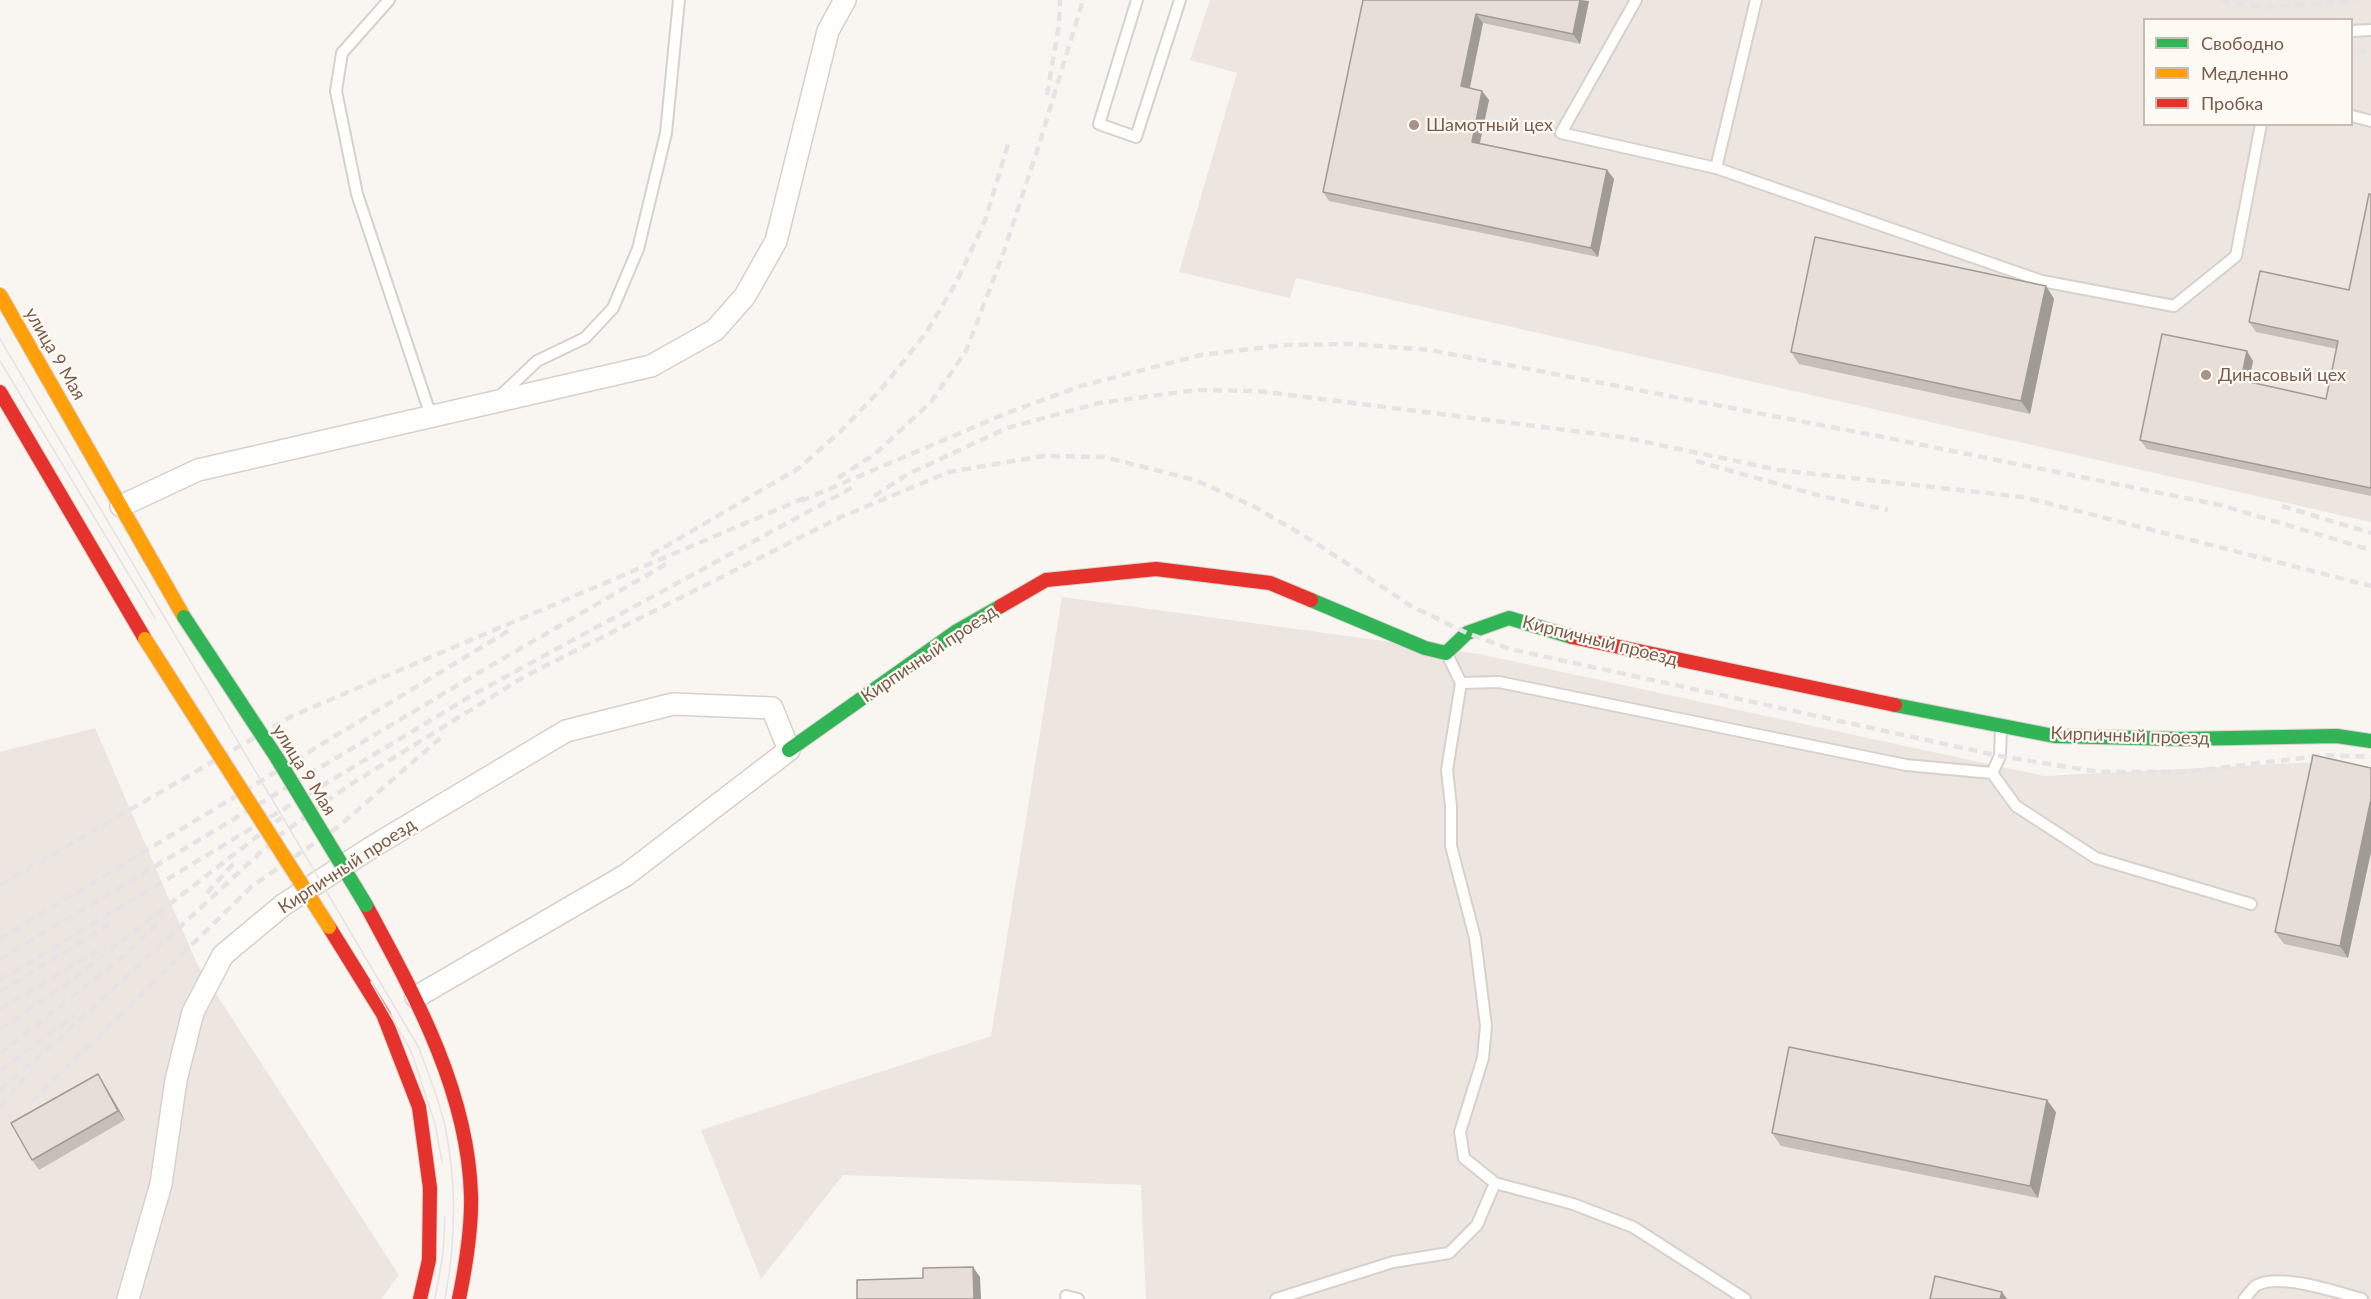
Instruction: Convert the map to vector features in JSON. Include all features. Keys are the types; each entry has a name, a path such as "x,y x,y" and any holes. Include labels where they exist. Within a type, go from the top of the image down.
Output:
{"main road":[{"name":"улица 9 Мая","path":"0,295 184,617 277,758 366,905 416,997 457,1103 470,1182 467,1261 459,1299"},
{"path":"0,392 145,639 383,1014 419,1107 430,1188 429,1260 420,1299"},
{"name":"Кирпичный проезд","path":"789,750 957,631 1046,580 1156,569 1270,584 1425,648 1446,652 1467,633 1509,618 1579,639 2054,736 2181,739 2337,736 2371,741"}],"street":[{"path":"121,506 198,470 651,366 715,330 745,297 776,241 828,31 845,0"},
{"name":"Кирпичный проезд","path":"128,1299 161,1184 176,1080 193,1012 223,955 283,905 372,848 566,731 673,704 772,708 789,750 626,875 416,997"}],"lane":[{"path":"389,0 342,53 336,91 357,194 431,416"},
{"path":"493,402 537,361 585,338 613,308 638,249 666,133 679,0"},
{"path":"1137,0 1099,124 1136,137 1180,0"},
{"path":"1636,0 1561,133 1716,168 2042,281 2174,306 2236,256 2261,126"},
{"path":"1716,168 1756,0"},
{"path":"2353,31 2371,30"},
{"path":"2353,116 2371,121"},
{"path":"1446,652 1461,683 1447,770 1451,806 1451,846 1475,938 1486,1026 1483,1058 1460,1132 1464,1158 1495,1183 1573,1204 1634,1227 1745,1299"},
{"path":"1461,683 1499,682 1906,765 1992,772"},
{"path":"1992,772 2000,756 2001,725"},
{"path":"1992,772 2016,806 2096,858 2251,904"},
{"path":"1276,1299 1393,1262 1449,1253 1476,1225 1495,1183"},
{"path":"2244,1299 2256,1286 2283,1281 2310,1285 2362,1299"},
{"path":"1066,1296 1078,1299"}],"shaded area":[{"path":"1210,0 2371,0 2371,522 1296,278 1290,298 1179,272 1237,73 1190,60"},
{"path":"1062,597 1479,654 2044,776 2337,761 2371,768 2371,1299 1146,1299 1141,1185 843,1175 761,1279 701,1130 991,1036"},
{"path":"95,728 198,966 399,1275 381,1299 0,1299 0,752"}],"building":[{"name":"Шамотный цех","path":"1363,0 1580,0 1573,34 1476,14 1461,86 1482,91 1472,142 1607,170 1591,248 1323,192"},
{"name":"Динасовый цех","path":"2369,194 2371,194 2371,488 2140,440 2162,334 2247,351 2241,380 2326,399 2338,341 2249,322 2260,271 2349,290"},
{"path":"1815,237 2046,286 2021,401 1791,352"},
{"path":"2313,755 2371,768 2371,799 2340,946 2275,932"},
{"path":"1789,1047 2047,1100 2030,1186 1772,1133"},
{"path":"98,1074 118,1111 32,1160 11,1123"},
{"path":"973,1267 974,1299 857,1299 857,1280 923,1278 923,1268"},
{"path":"1935,1276 2002,1292 2000,1299 1930,1299"}],"tram line":[{"path":"0,339 419,1048 443,1116 452,1169 453,1234 445,1299"},
{"path":"0,361 155,618"},
{"path":"371,982 411,1051 435,1124 442,1162"},
{"path":"435,1299 443,1254 445,1216"}],"railway":[{"path":"1047,95 1059,25 1060,0"},
{"path":"838,478 875,454 931,402 966,351 1002,257 1083,0"},
{"path":"2221,0 2255,7 2359,0"},
{"path":"2358,52 2371,49"},
{"path":"651,555 799,468 840,432 883,387 926,333 956,283 985,221 1009,141"},
{"path":"801,501 1007,413 1081,386 1201,355 1284,345 1352,344 1430,350 1888,438 2220,505 2371,550"},
{"path":"874,496 908,474 1007,428 1099,403 1197,390 1258,391 1622,437 1779,470 2023,497 2371,586"},
{"path":"0,1090 57,1041 277,837 348,786 527,675 841,517 949,472 1044,456 1104,457 1195,480 1255,507 1316,543 1411,606 1467,633 1510,649 2000,756 2099,772 2187,772 2326,755 2371,757"},
{"path":"1696,461 1821,496 1888,510"},
{"path":"0,980 476,693 857,485"},
{"path":"0,885 292,716 807,497"},
{"path":"2282,506 2371,533"},
{"path":"0,959 468,679 666,564"},
{"path":"0,939 510,630"},
{"path":"31,1102 252,886 338,827 445,734"},
{"path":"0,1029 61,988 281,818"},
{"path":"207,893 235,862"},
{"path":"0,1054 126,954 163,918"},
{"path":"0,992 115,921"},
{"path":"0,1009 97,951"},
{"path":"0,1071 75,1015"},
{"path":"0,1107 29,1073"}],"traffic: fast":[{"path":"1311,600 1425,648 1446,653 1467,633 1509,618 1572,637"},
{"path":"789,750 957,631 1001,606"},
{"path":"184,617 277,758 366,905"},
{"path":"1895,705 2054,736 2181,739 2337,736 2371,741"}],"traffic: slow":[{"path":"0,295 184,617"},
{"path":"145,639 329,927"}],"traffic: jam":[{"path":"0,392 145,639"},
{"path":"1001,606 1046,580 1156,569 1270,583 1311,600"},
{"path":"1572,637 1895,705"},
{"path":"366,905 420,1008 449,1081 460,1118 468,1156 471,1221 459,1299"},
{"path":"329,927 383,1014 419,1107 430,1188 429,1260 420,1299"}],"place":[{"name":"Шамотный цех","path":"1414,125"},
{"name":"Динасовый цех","path":"2206,375"}]}
